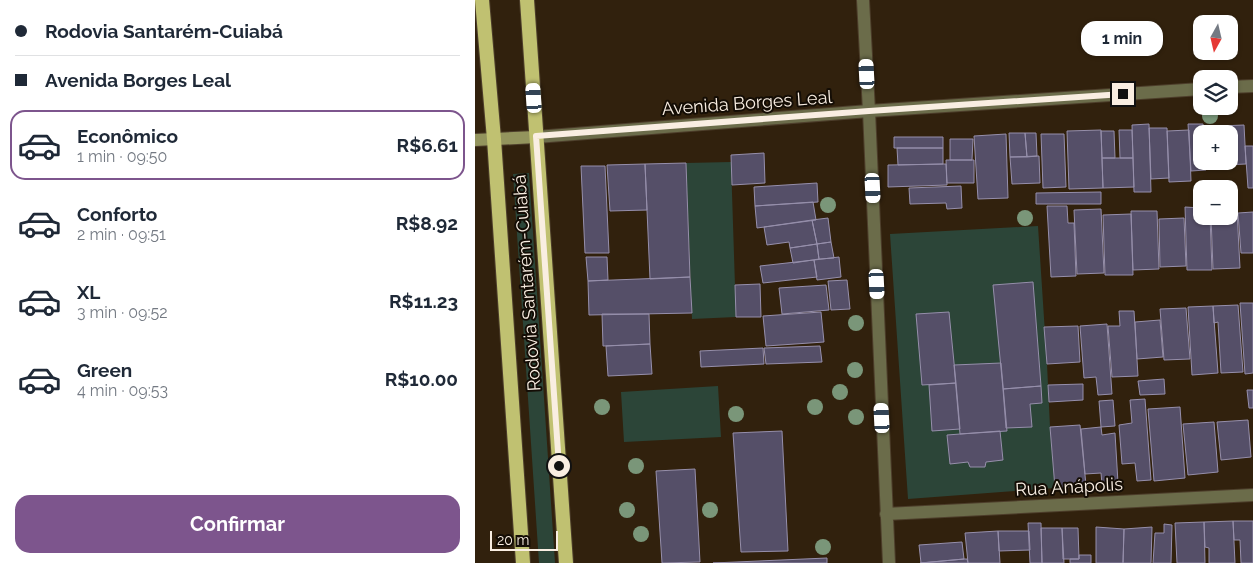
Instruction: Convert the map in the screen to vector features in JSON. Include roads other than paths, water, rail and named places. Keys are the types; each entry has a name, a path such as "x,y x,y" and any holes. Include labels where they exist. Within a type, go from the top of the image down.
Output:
{"highway":[{"name":"Rodovia Santarém-Cuiabá","path":"482,0 494,139 523,563"},
{"name":"Rodovia Santarém-Cuiabá","path":"527,0 566,563"}],"main road":[{"name":"Avenida Borges Leal","path":"475,140 536,136"}],"street":[{"path":"863,0 889,563"},
{"path":"1238,87 1253,86"},
{"name":"Avenida Borges Leal","path":"536,136 1193,90"},
{"name":"Rua Anápolis","path":"886,514 1253,495"}]}
